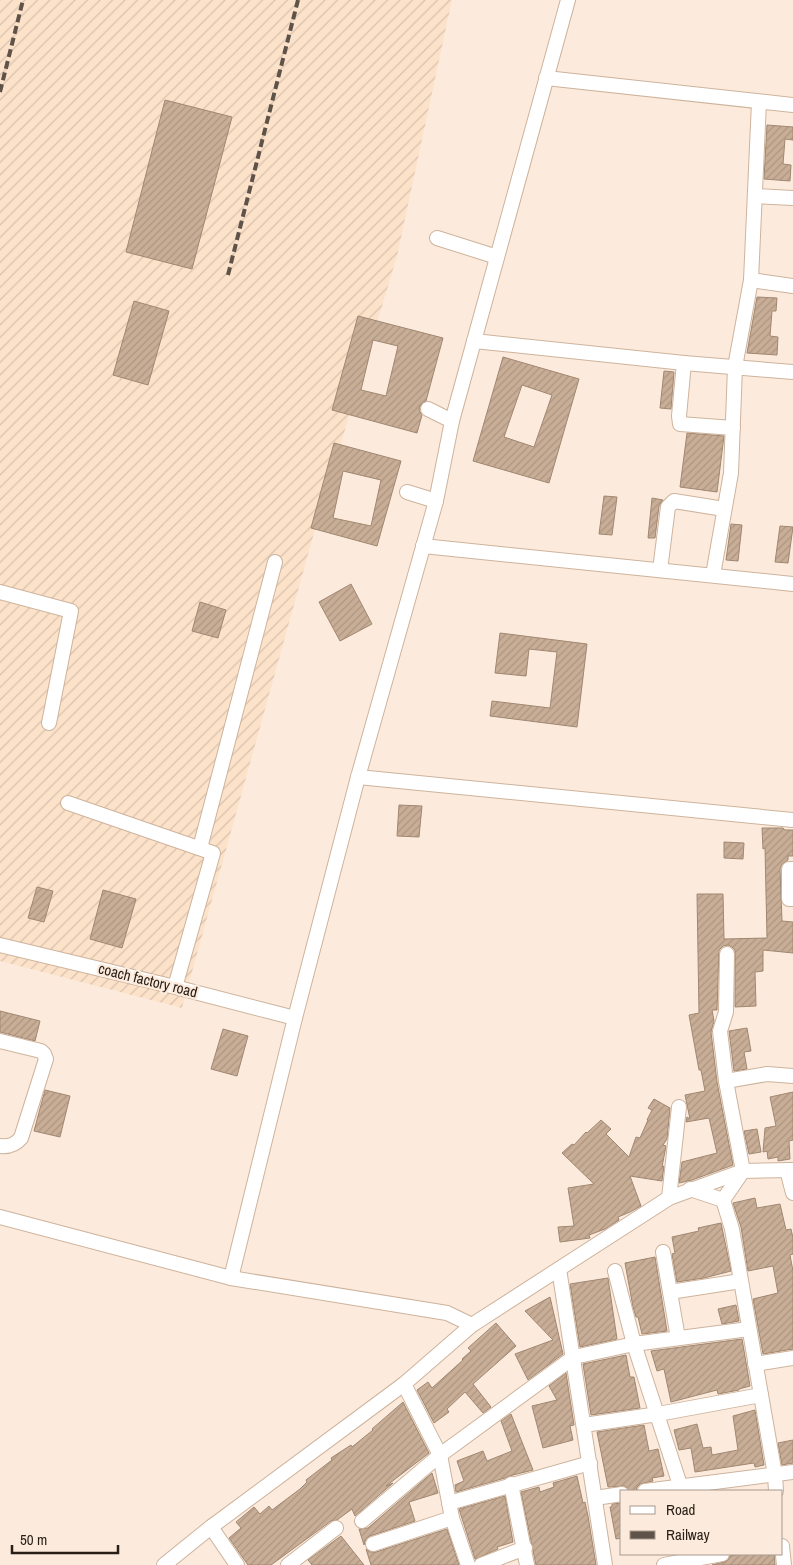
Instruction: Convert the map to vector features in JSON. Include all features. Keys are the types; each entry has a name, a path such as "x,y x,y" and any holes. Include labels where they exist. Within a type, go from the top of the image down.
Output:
{"street":[{"path":"231,1278 295,1018 358,777 436,501 452,421 568,0"},
{"path":"546,78 793,106"},
{"path":"713,576 731,473 735,367 751,280 759,102"},
{"path":"755,196 793,198"},
{"path":"437,238 497,257"},
{"path":"751,280 793,286"},
{"path":"474,340 684,363 793,372"},
{"path":"684,363 679,416 680,424 733,428"},
{"path":"428,409 452,421"},
{"path":"407,492 436,501"},
{"path":"660,570 668,507 674,501 724,509"},
{"path":"423,546 793,584"},
{"path":"200,848 275,562"},
{"path":"0,592 71,611 49,723"},
{"path":"358,777 793,820"},
{"path":"68,803 214,853 175,986"},
{"path":"793,869 789,869 789,899 793,899"},
{"name":"coach factory road","path":"0,945 175,986 295,1018"},
{"path":"723,1200 743,1171 726,1081 720,1031 726,1012 726,954"},
{"path":"0,1041 41,1051 46,1059 21,1138 17,1143 0,1146"},
{"path":"726,1081 767,1074 793,1076"},
{"path":"669,1198 679,1108"},
{"path":"164,1565 211,1527 404,1384 472,1325 669,1198 743,1171 790,1170 793,1193"},
{"path":"670,1181 723,1200"},
{"path":"723,1200 732,1229 776,1490"},
{"path":"0,1217 231,1278 447,1313 472,1325"},
{"path":"663,1252 678,1338"},
{"path":"559,1269 605,1565"},
{"path":"615,1271 634,1344 681,1489"},
{"path":"670,1292 741,1281"},
{"path":"362,1521 440,1455 574,1357 634,1344 749,1329"},
{"path":"755,1364 793,1358"},
{"path":"404,1384 440,1455 452,1518 468,1565"},
{"path":"584,1425 658,1414 761,1395"},
{"path":"449,1503 590,1463"},
{"path":"663,1490 793,1472"},
{"path":"512,1484 527,1565"},
{"path":"595,1498 620,1494"},
{"path":"373,1544 452,1518"},
{"path":"211,1527 237,1565"},
{"path":"288,1565 305,1560 336,1528"},
{"path":"481,1565 524,1548"},
{"path":"664,1565 713,1557"}],"shaded area":[{"path":"0,0 452,0 397,256 312,540 182,1008 0,961"}],"building":[{"path":"165,100 232,117 192,269 126,252"},
{"path":"767,125 793,127 793,140 785,139 783,164 791,165 790,181 764,179"},
{"path":"757,297 777,298 776,311 772,311 770,336 778,337 777,355 747,353"},
{"path":"134,301 169,311 148,385 113,375"},
{"path":"358,316 443,338 426,401 420,406 419,410 422,415 417,433 332,410","holes":["373,340 398,346 386,396 361,390"]},
{"path":"503,357 579,379 549,483 473,461","holes":["522,385 552,395 534,447 504,437"]},
{"path":"664,371 674,372 671,409 660,408"},
{"path":"687,433 724,436 717,492 680,487"},
{"path":"334,443 401,461 377,546 311,528","holes":["343,471 381,480 371,526 333,518"]},
{"path":"604,496 617,497 612,535 599,534"},
{"path":"652,498 663,500 659,506 655,538 648,538"},
{"path":"731,524 742,525 738,561 726,560"},
{"path":"780,526 793,527 788,563 775,562"},
{"path":"351,584 372,624 340,641 319,602"},
{"path":"200,602 226,610 218,638 192,631"},
{"path":"500,633 587,644 577,727 490,716 492,701 550,708 557,652 529,649 526,676 495,673"},
{"path":"399,805 422,806 419,837 397,836"},
{"path":"762,828 793,830 793,856 788,856 788,860 782,864 780,869 782,921 793,922 793,953 763,950 763,971 755,972 756,1006 735,1007 735,950 728,945 723,946 719,950 717,1010 712,1010 714,1021 711,1032 717,1082 733,1165 679,1183 682,1162 717,1153 709,1118 686,1122 687,1117 690,1119 685,1095 705,1091 701,1070 699,1070 689,1015 699,1013 697,894 723,894 724,939 767,938 765,848 763,849"},
{"path":"724,842 744,843 743,859 724,858"},
{"path":"37,887 53,891 44,922 28,918"},
{"path":"103,890 136,899 122,948 90,939"},
{"path":"0,1011 40,1021 35,1041 0,1032"},
{"path":"747,1028 751,1051 744,1052 747,1069 734,1071 729,1031"},
{"path":"223,1029 248,1036 237,1076 211,1069"},
{"path":"45,1090 70,1096 60,1137 34,1131"},
{"path":"793,1092 793,1140 789,1141 790,1159 778,1161 778,1157 768,1159 767,1151 763,1152 765,1128 776,1126 770,1097"},
{"path":"654,1099 670,1108 667,1139 663,1145 666,1146 662,1167 664,1166 662,1181 630,1176 641,1206 618,1217 619,1220 605,1229 589,1235 590,1238 560,1242 558,1227 574,1226 568,1188 594,1184 562,1153 572,1144 574,1145 601,1120 611,1129 606,1134 629,1157 636,1137 640,1138 648,1120 652,1110 648,1108"},
{"path":"757,1129 761,1152 749,1154 744,1131"},
{"path":"755,1198 757,1208 780,1204 786,1230 791,1229 793,1238 793,1254 790,1255 793,1271 793,1349 763,1354 753,1299 778,1293 773,1266 748,1271 741,1227 733,1203"},
{"path":"721,1223 731,1271 677,1282 672,1254 675,1253 672,1237 699,1231 698,1228"},
{"path":"655,1257 667,1331 642,1334 638,1317 636,1317 633,1307 625,1263"},
{"path":"608,1278 617,1339 580,1347 570,1284"},
{"path":"550,1297 563,1354 528,1380 515,1354 553,1340 525,1311"},
{"path":"736,1305 739,1321 722,1324 718,1309"},
{"path":"496,1323 516,1346 473,1384 491,1407 483,1413 465,1392 447,1409 449,1412 434,1423 417,1390 428,1382 432,1388 463,1360 471,1351 468,1348"},
{"path":"742,1339 750,1386 718,1394 717,1390 671,1402 664,1369 657,1371 651,1351"},
{"path":"626,1355 630,1377 634,1377 640,1408 591,1415 583,1364"},
{"path":"566,1373 574,1425 570,1426 573,1440 543,1448 532,1406 557,1400 549,1386"},
{"path":"403,1402 429,1453 386,1486 393,1483 355,1516 352,1509 337,1520 331,1521 271,1565 248,1565 229,1538 241,1528 236,1522 254,1507 260,1514 269,1506 272,1510 300,1489 307,1482 306,1480 332,1460 331,1458 351,1445 352,1447"},
{"path":"755,1410 764,1465 755,1467 754,1463 695,1472 691,1448 679,1450 674,1430 697,1424 703,1448 711,1447 712,1455 738,1450 733,1416"},
{"path":"511,1414 533,1470 456,1492 455,1485 464,1481 457,1461 483,1451 487,1461 512,1451 501,1421"},
{"path":"644,1425 649,1451 658,1449 664,1476 652,1478 653,1481 640,1484 636,1490 629,1490 625,1486 608,1487 597,1432"},
{"path":"793,1440 793,1463 782,1465 778,1443"},
{"path":"432,1473 438,1493 409,1502 415,1521 370,1536 366,1539 364,1545 359,1529 368,1528"},
{"path":"577,1476 588,1516 596,1565 536,1565 521,1492 539,1487 540,1492 554,1487 553,1483"},
{"path":"505,1496 513,1542 497,1547 498,1549 475,1559 459,1509"},
{"path":"620,1503 620,1538 616,1539 610,1507 612,1507 612,1504"},
{"path":"447,1529 459,1565 371,1565 366,1549 376,1552"},
{"path":"341,1536 364,1565 312,1565 308,1560"},
{"path":"774,1555 775,1565 712,1565 728,1560 730,1556"}],"railway":[{"path":"0,92 23,0"},
{"path":"228,275 298,0"}]}
